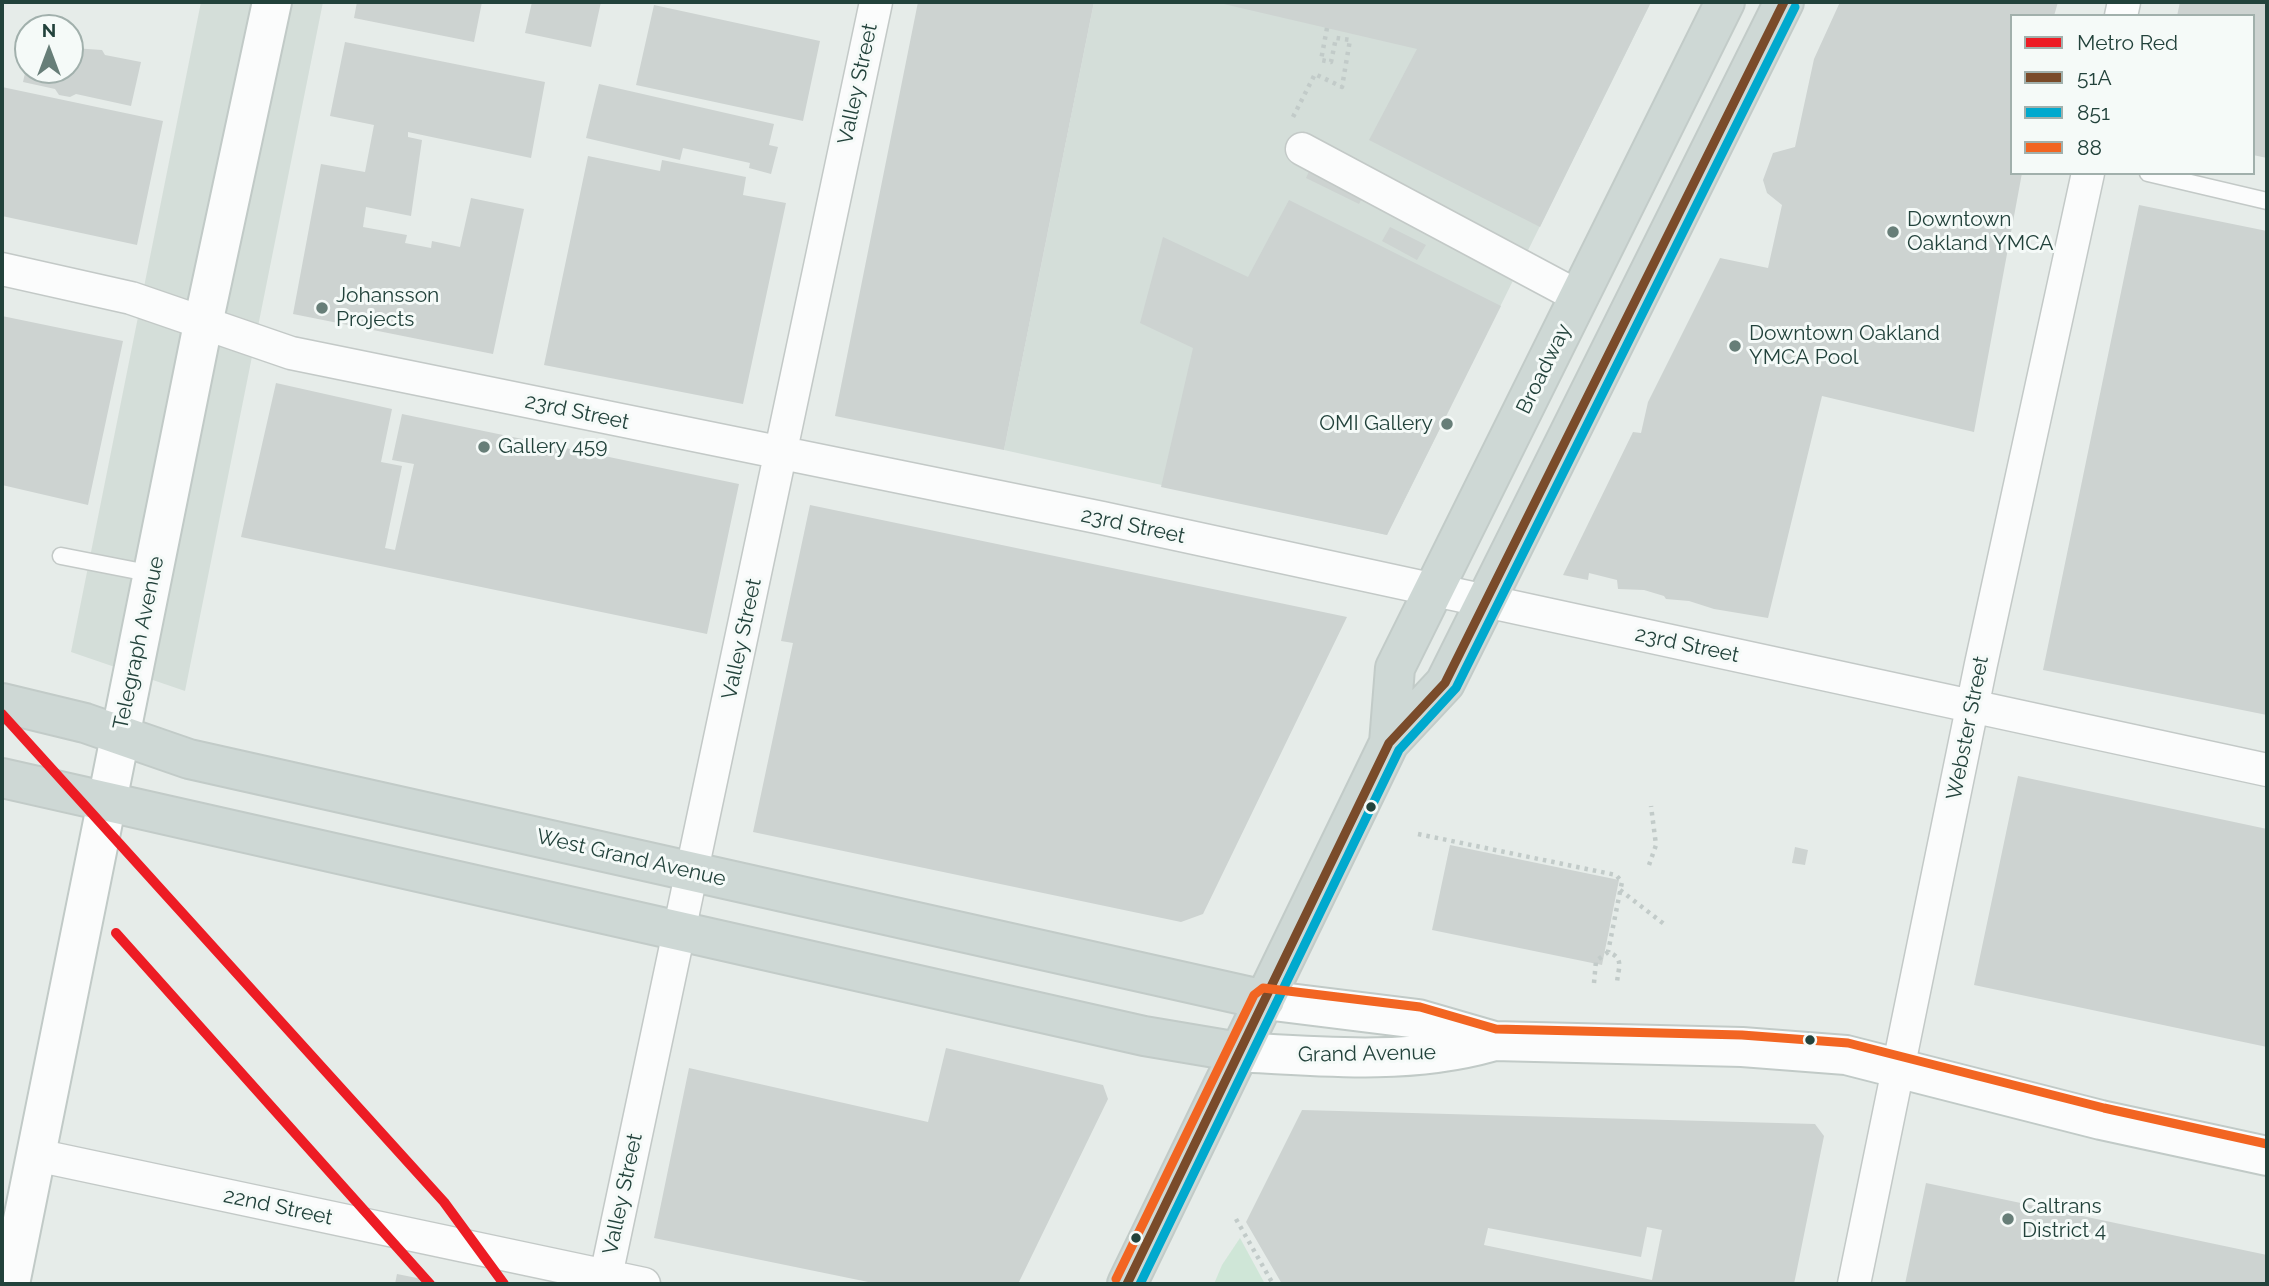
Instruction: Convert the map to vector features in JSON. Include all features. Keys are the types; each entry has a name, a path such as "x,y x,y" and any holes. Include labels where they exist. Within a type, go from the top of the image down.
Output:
{"main road":[{"name":"Telegraph Avenue","path":"10,1284 203,324 272,2"},
{"name":"Broadway","path":"1389,743 1395,668 1725,2"},
{"name":"Broadway","path":"1127,1284 1389,743 1445,683 1784,2"},
{"name":"West Grand Avenue","path":"2,703 74,720 189,759 1265,1000"},
{"path":"2,778 1144,1037 1239,1052"},
{"name":"Grand Avenue","path":"1265,1000 1418,1019 1494,1041 1795,1050 1846,1055 2101,1120 2267,1156"},
{"name":"Grand Avenue","path":"1239,1052 1421,1056 1456,1052 1494,1041"}],"street":[{"name":"Valley Street","path":"606,1276 694,872 876,2"},
{"path":"1295,138 1579,297"},
{"name":"Webster Street","path":"1854,1284 1973,705 2088,175"},
{"name":"23rd Street","path":"2,269 131,298 291,353 1102,518 1433,592 1973,705 2267,770"},
{"name":"22nd Street","path":"36,1155 644,1284"}],"lane":[{"path":"2156,175 2267,201"},
{"path":"61,556 153,573"}],"path":[{"path":"1295,138 1315,74 1342,87 1350,40 1336,38 1331,62 1321,60 1327,29"},
{"path":"1649,865 1656,845 1651,806"},
{"path":"1418,834 1616,875 1622,881 1608,952 1597,961 1594,982"},
{"path":"1620,890 1664,924"},
{"path":"1608,952 1617,956 1620,961 1617,983"},
{"path":"1236,1219 1273,1284"}],"shaded area":[{"path":"201,2 323,2 185,691 71,652"},
{"path":"1094,2 1651,2 1387,535 1004,450"}],"green space":[{"path":"1240,1238 1265,1284 1214,1284 1222,1265"}],"building":[{"path":"357,2 482,2 474,42 354,18"},
{"path":"532,2 601,2 591,47 525,33"},
{"path":"918,2 1094,2 1004,450 835,416"},
{"path":"1215,2 1651,2 1540,227 1369,140 1417,49"},
{"name":"Downtown Oakland YMCA","path":"1840,2 2058,2 2055,14 2010,14 2010,175 2022,175 1974,432 1822,396 1768,618 1714,609 1689,601 1666,599 1644,590 1618,589 1617,580 1589,573 1588,580 1563,575 1633,432 1641,433 1648,402 1720,258 1768,268 1782,205 1767,193 1763,180 1773,153 1795,147 1814,59"},
{"path":"2180,2 2267,2 2267,158 2255,155 2255,14 2177,14"},
{"path":"654,5 820,41 803,121 636,85"},
{"path":"345,42 545,82 531,158 408,132 408,137 422,140 411,216 366,207 363,227 407,235 405,243 431,248 432,241 460,247 471,198 524,209 493,354 293,314 321,164 365,172 374,125 330,116"},
{"path":"84,49 102,50 105,55 141,62 131,106 76,94 70,97 59,95 55,89 32,84 84,84"},
{"path":"599,84 774,124 769,145 778,147 771,174 749,168 750,163 683,148 680,160 586,138"},
{"path":"2,87 163,121 137,245 2,216"},
{"path":"588,156 660,171 662,160 746,177 743,195 786,203 743,404 544,365"},
{"path":"1312,165 1365,192 1359,204 1306,178"},
{"path":"1289,200 1501,306 1387,535 1161,487 1193,348 1140,323 1163,237 1248,277"},
{"path":"2139,205 2267,231 2267,715 2043,670"},
{"path":"1390,227 1426,245 1417,260 1382,241"},
{"path":"2,316 123,341 88,505 2,485"},
{"path":"276,383 392,409 381,462 402,466 385,548 395,550 414,464 392,460 402,414 739,484 707,634 241,537"},
{"path":"810,505 1347,617 1203,914 1181,922 753,832 793,643 781,641"},
{"path":"2018,776 2267,829 2267,1047 1974,985"},
{"path":"1450,845 1619,880 1602,965 1432,930"},
{"path":"1795,847 1808,850 1805,865 1792,863"},
{"path":"946,1048 1103,1085 1108,1099 1018,1284 878,1284 654,1238 689,1068 928,1122"},
{"path":"1302,1110 1815,1124 1824,1136 1794,1284 1282,1284 1246,1222","holes":["1647,1227 1662,1230 1652,1280 1484,1245 1488,1228 1641,1257"]},
{"name":"Caltrans District 4","path":"1926,1183 2267,1255 2267,1284 1905,1284"},
{"path":"397,1274 442,1283 395,1284"}],"metro line":[{"name":"Red","path":"2,714 444,1202 504,1284"},
{"name":"Red","path":"116,933 430,1284"}],"transit line":[{"name":"51A","path":"1127,1284 1389,743 1445,683 1784,2"},
{"name":"851","path":"1140,1284 1399,750 1456,688 1795,7"},
{"name":"88","path":"1116,1279 1254,995 1263,988 1420,1007 1496,1029 1742,1035 1848,1043 2104,1108 2267,1144"}],"place":[{"name":"Downtown Oakland YMCA","path":"1893,232"},
{"name":"Johansson Projects","path":"322,308"},
{"name":"Downtown Oakland YMCA Pool","path":"1735,346"},
{"name":"OMI Gallery","path":"1447,424"},
{"name":"Gallery 459","path":"484,447"},
{"name":"Caltrans District 4","path":"2008,1219"}]}
